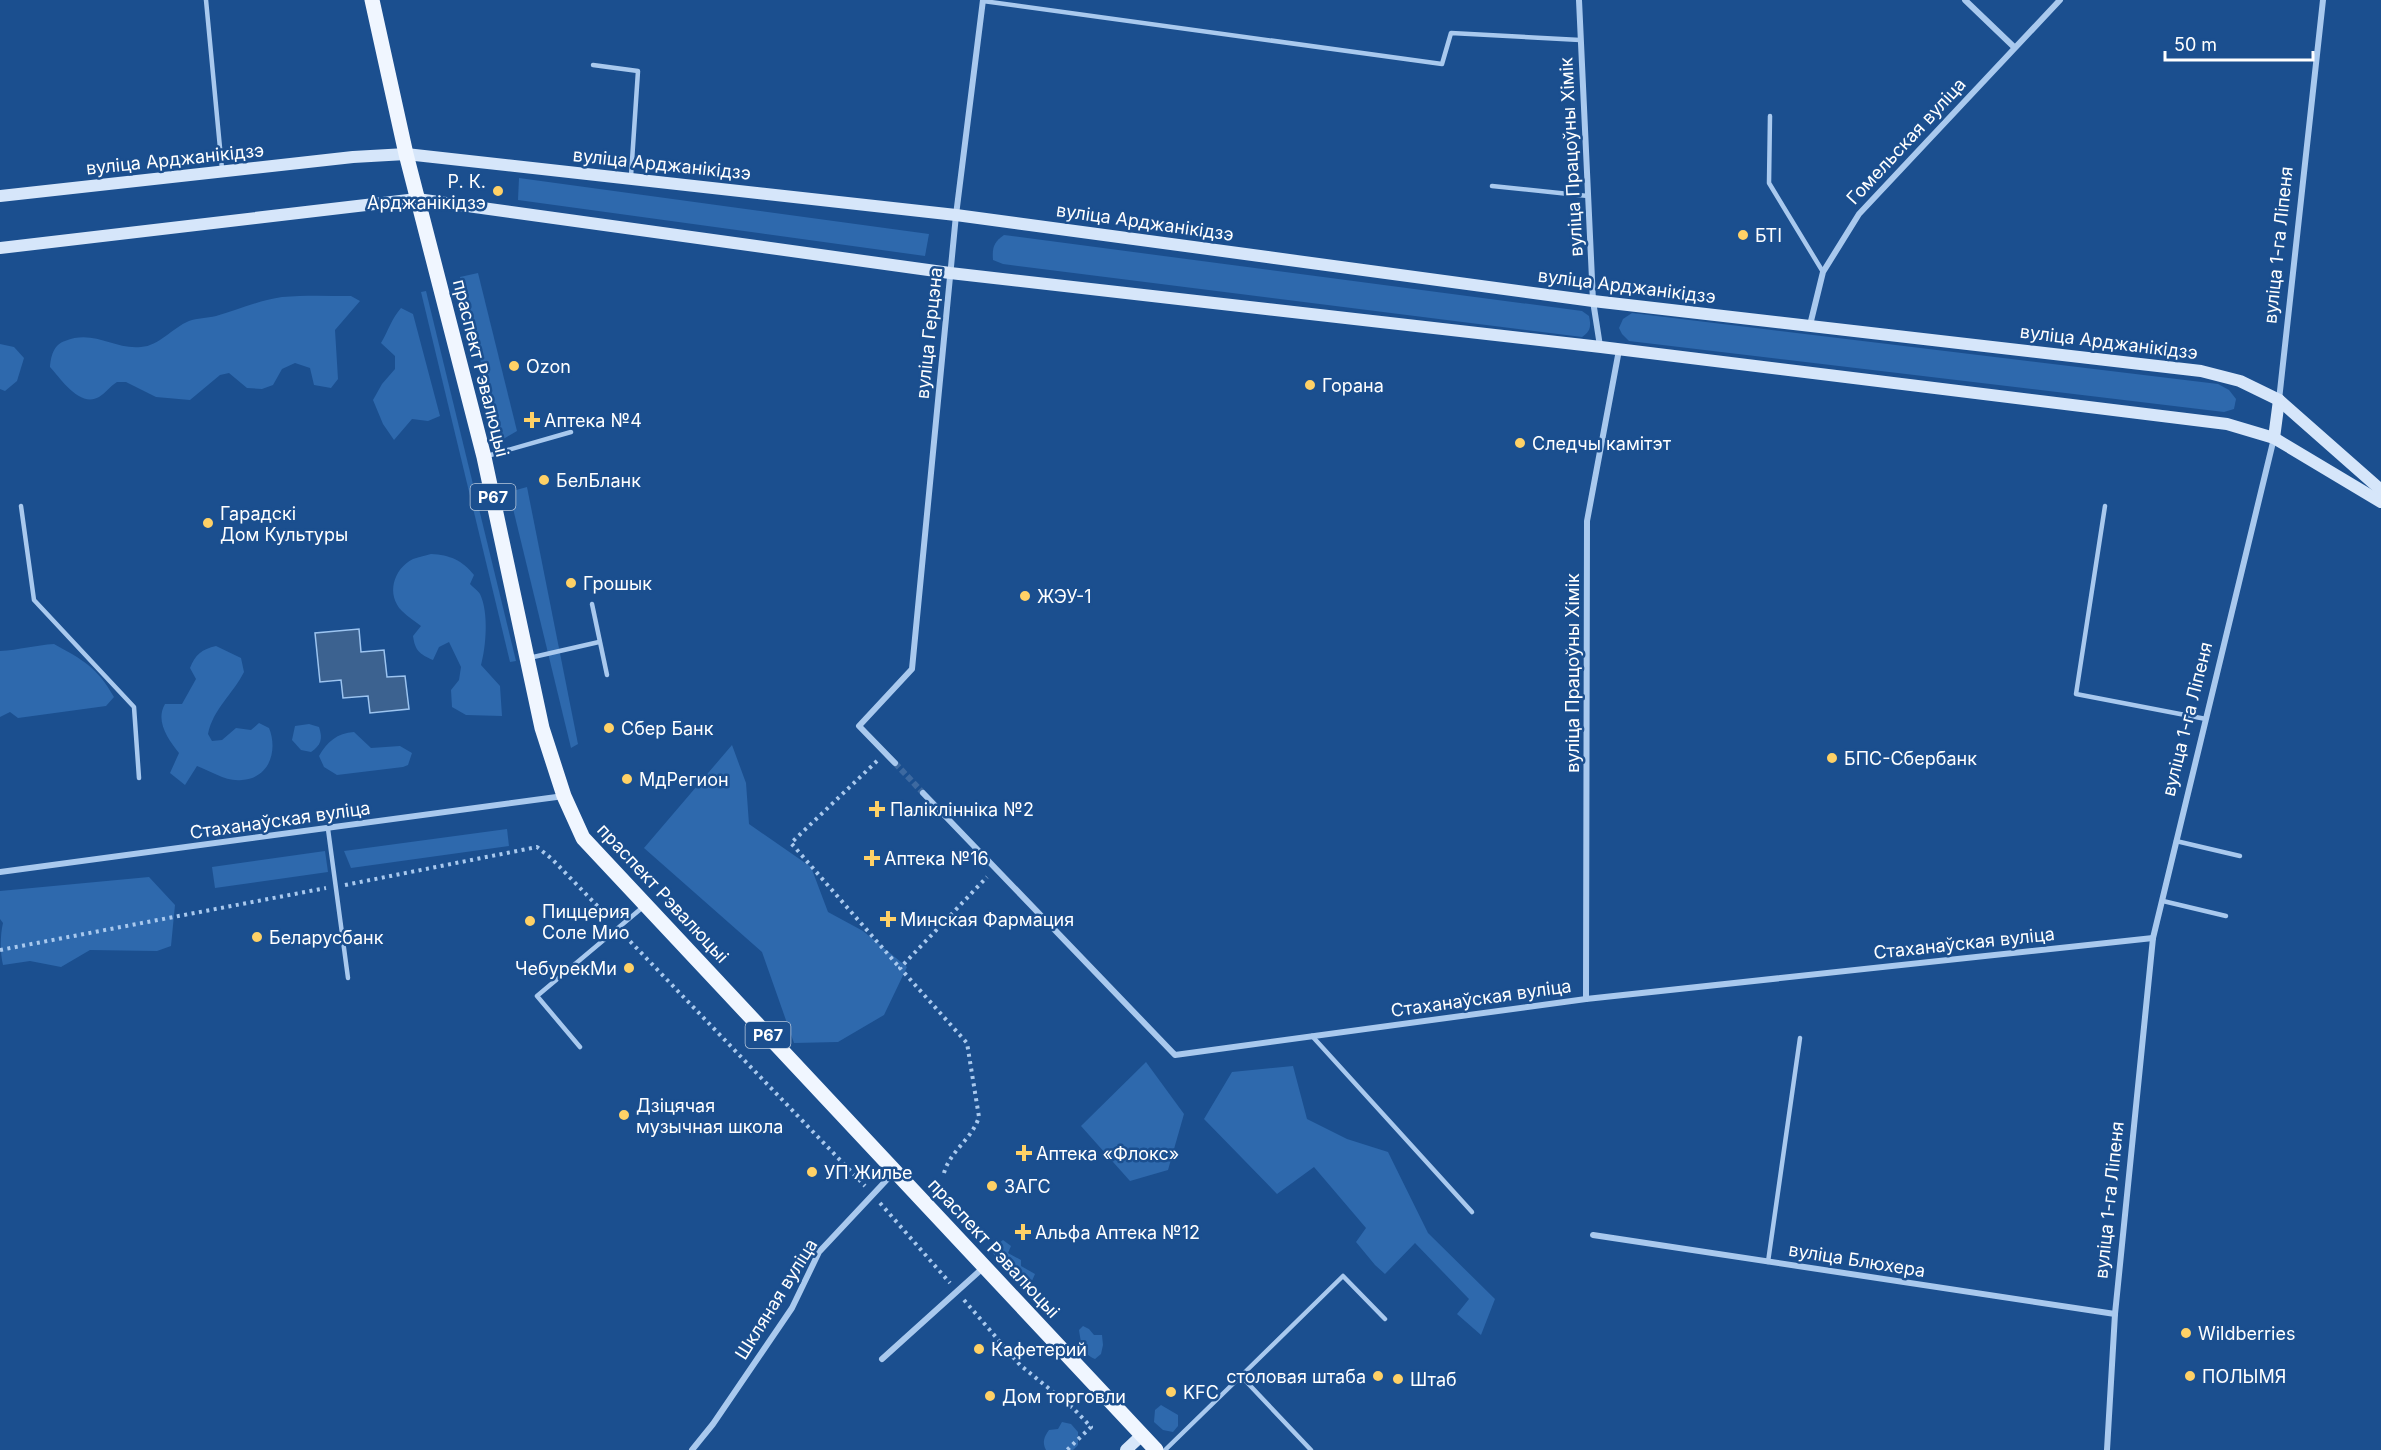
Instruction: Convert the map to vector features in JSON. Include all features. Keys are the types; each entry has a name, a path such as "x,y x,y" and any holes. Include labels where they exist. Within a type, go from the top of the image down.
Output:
{"main road":[{"name":"праспект Рэвалюцыі","path":"372,0 417,199 484,457 542,729 564,796 583,838 1156,1450"},
{"name":"вуліца Арджанікідзэ","path":"0,196 406,154 956,215 1593,301 2201,371 2240,381 2279,400 2381,490"},
{"path":"0,248 417,199 950,273 1600,347 2226,424 2274,438 2381,502"},
{"name":"вуліца 1-га Ліпеня","path":"2274,438 2279,400"},
{"path":"1126,1450 1142,1435"}],"street":[{"name":"вуліца Працоўны Хімік","path":"1579,0 1593,301 1600,347"},
{"path":"1965,0 2013,47"},
{"name":"Гомельская вуліца","path":"1810,325 1823,272 1859,214 2013,47 2060,0"},
{"name":"вуліца 1-га Ліпеня","path":"2279,400 2324,0"},
{"name":"вуліца Герцэна","path":"886,753 859,726 912,669 956,215 983,1"},
{"name":"вуліца Працоўны Хімік","path":"1586,999 1587,521 1619,350"},
{"name":"вуліца 1-га Ліпеня","path":"2107,1450 2115,1314 2153,938 2274,438"},
{"path":"886,753 895,763"},
{"name":"Стаханаўская вуліца","path":"924,793 1175,1055 1586,999 2153,938"},
{"name":"Стаханаўская вуліца","path":"0,872 564,796"},
{"name":"Шкляная вуліца","path":"692,1450 713,1424 792,1308 819,1252 896,1170"},
{"name":"вуліца Блюхера","path":"1593,1235 2115,1314"},
{"path":"882,1359 984,1266"}],"lane":[{"path":"206,0 222,172"},
{"path":"983,1 1442,64 1451,33 1580,40"},
{"path":"593,65 638,71 631,179"},
{"path":"1770,116 1769,183 1823,272"},
{"path":"1492,186 1588,196"},
{"path":"484,457 571,432"},
{"path":"21,506 34,600 134,707 139,778"},
{"path":"2105,506 2076,694 2206,718"},
{"path":"592,604 607,675"},
{"path":"527,658 599,642"},
{"path":"328,829 348,978"},
{"path":"2176,841 2240,856"},
{"path":"2163,901 2226,916"},
{"path":"580,1047 537,996 645,905"},
{"path":"1312,1036 1472,1212"},
{"path":"1768,1262 1800,1038"},
{"path":"1166,1450 1343,1276 1385,1318"},
{"path":"1241,1376 1311,1450"}],"path":[{"path":"886,753 791,843 967,1043 979,1117 975,1128 946,1164 944,1173"},
{"path":"0,950 537,847 552,859 873,1194 1020,1365 1073,1408 1091,1427 1067,1450"},
{"path":"900,968 996,868"}],"shaded area":[{"path":"519,178 929,234 925,256 518,200"},
{"path":"1004,235 1582,311 1589,316 1590,325 1587,333 1582,337 1003,264 993,260 993,252 994,245"},
{"path":"478,273 517,431 500,441 460,277"},
{"path":"426,291 516,661 510,662 421,292"},
{"path":"291,296 351,296 360,301 335,330 338,379 331,388 314,385 310,368 295,363 282,369 273,385 262,389 247,388 229,373 220,375 190,400 156,397 126,382 117,382 99,397 85,399 65,385 50,367 55,348 75,338 95,338 131,347 148,346 189,321 216,316 265,300"},
{"path":"401,308 413,314 440,416 428,421 412,419 394,440 383,424 373,400 382,384 395,369 395,356 381,343"},
{"path":"1632,313 2218,384 2229,390 2236,399 2234,409 2224,412 1629,341 1619,328 1623,319"},
{"path":"0,344 14,347 24,358 17,381 5,391 0,389"},
{"path":"527,487 578,744 571,748 509,492"},
{"path":"431,554 455,559 474,575 470,584 480,594 486,620 481,665 500,686 502,716 466,715 452,707 451,690 459,680 461,667 449,642 439,647 433,660 421,653 415,645 413,636 421,626 397,605 393,590 401,569 413,559"},
{"path":"359,629 361,652 384,650 387,677 405,676 409,709 370,713 368,696 343,698 341,680 320,682 315,633"},
{"path":"54,644 95,671 114,697 106,706 18,718 10,712 0,717 0,651"},
{"path":"216,646 241,658 244,672 214,717 208,734 212,741 222,740 236,728 251,730 259,723 269,728 272,736 272,754 265,768 252,778 230,779 197,766 185,785 170,773 179,753 164,730 162,710 165,704 182,704 196,679 190,668 194,660 203,651"},
{"path":"309,724 319,727 321,735 319,744 311,752 301,750 292,740 295,726"},
{"path":"354,732 371,748 400,746 412,753 408,765 337,775 324,767 319,756 325,746 338,736"},
{"path":"732,745 746,783 749,824 811,867 828,912 863,931 907,967 884,1015 838,1042 794,1043 762,952 644,848"},
{"path":"507,829 509,846 351,868 344,851"},
{"path":"325,851 328,872 215,888 212,867"},
{"path":"149,877 175,905 171,946 157,951 90,950 61,967 30,961 3,965 0,891"},
{"path":"1146,1062 1184,1114 1168,1170 1130,1181 1081,1126"},
{"path":"1293,1066 1307,1119 1347,1139 1388,1152 1428,1233 1495,1299 1481,1335 1457,1314 1469,1299 1415,1243 1385,1274 1356,1242 1366,1228 1314,1167 1277,1194 1204,1119 1232,1072"},
{"path":"1003,1240 1011,1246 1008,1253 1021,1260 1021,1266 1035,1274 1031,1283 1026,1285 1016,1281 1013,1274 1003,1267 995,1256 991,1249"},
{"path":"1083,1326 1094,1335 1102,1335 1101,1354 1095,1359 1083,1348 1079,1330"},
{"path":"1161,1405 1178,1415 1178,1426 1173,1432 1163,1430 1154,1422 1155,1410"},
{"path":"1062,1422 1071,1424 1078,1432 1078,1445 1073,1450 1046,1450 1044,1442 1046,1435 1049,1430 1058,1429"}],"tunnel":[{"path":"895,763 923,793"}],"place":[{"name":"Р. К. Арджанікідзэ","path":"498,191"},
{"name":"БТІ","path":"1743,235"},
{"name":"Ozon","path":"514,366"},
{"name":"Горана","path":"1310,385"},
{"name":"Аптека №4","path":"532,420"},
{"name":"Следчы камітэт","path":"1520,443"},
{"name":"БелБланк","path":"544,480"},
{"name":"Гарадскі Дом Культуры","path":"208,523"},
{"name":"Грошык","path":"571,583"},
{"name":"ЖЭУ-1","path":"1025,596"},
{"name":"Сбер Банк","path":"609,728"},
{"name":"БПС-Сбербанк","path":"1832,758"},
{"name":"МдРегион","path":"627,779"},
{"name":"Паліклінніка №2","path":"877,809"},
{"name":"Аптека №16","path":"872,858"},
{"name":"Минская Фармация","path":"888,919"},
{"name":"Пиццерия Соле Мио","path":"530,921"},
{"name":"Беларусбанк","path":"257,937"},
{"name":"ЧебурекМи","path":"629,968"},
{"name":"Дзіцячая музычная школа","path":"624,1115"},
{"name":"Аптека «Флокс»","path":"1024,1153"},
{"name":"УП Жилье","path":"812,1172"},
{"name":"ЗАГС","path":"992,1186"},
{"name":"Альфа Аптека №12","path":"1023,1232"},
{"name":"Wildberries","path":"2186,1333"},
{"name":"Кафетерий","path":"979,1349"},
{"name":"столовая штаба","path":"1378,1376"},
{"name":"ПОЛЫМЯ","path":"2190,1376"},
{"name":"Штаб","path":"1398,1379"},
{"name":"KFC","path":"1171,1392"},
{"name":"Дом торговли","path":"990,1396"}]}
